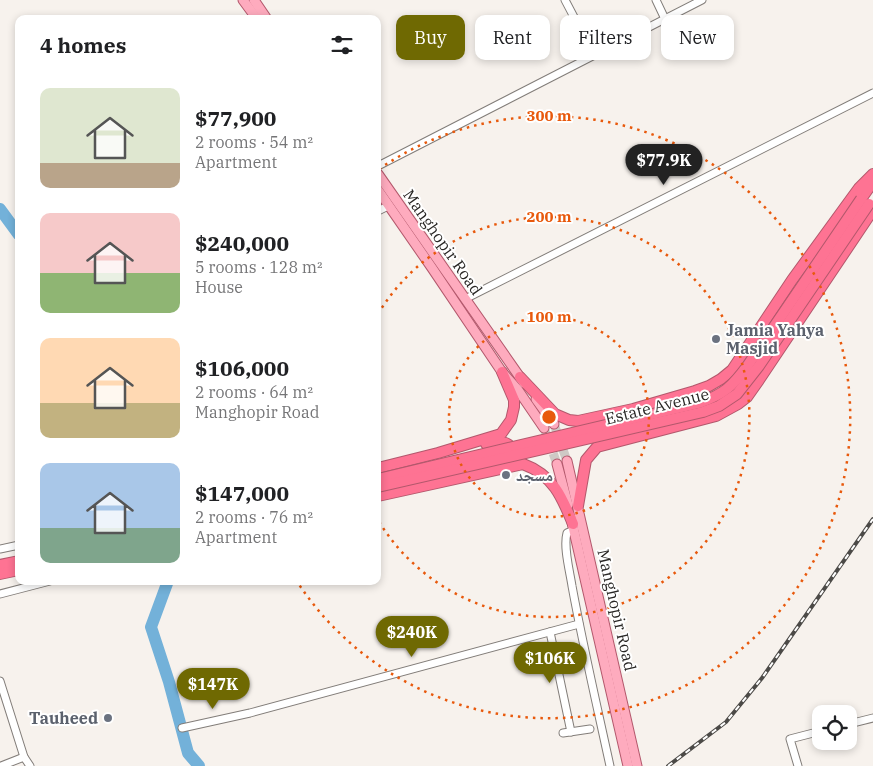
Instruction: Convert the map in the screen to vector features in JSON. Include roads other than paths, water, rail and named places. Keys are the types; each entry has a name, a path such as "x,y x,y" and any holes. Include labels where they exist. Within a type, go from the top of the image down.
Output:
{"highway":[{"path":"679,425 612,440 602,437 599,427 602,421 633,409 709,386 732,370 792,280 858,188 873,174"},
{"path":"578,506 586,460 597,447 716,416 747,397 770,364 869,203 873,182"},
{"path":"381,478 690,405 720,395 731,386 748,365 869,203"},
{"name":"Estate Avenue","path":"381,486 702,412 729,400 737,394 759,366 869,203"},
{"path":"381,467 501,434 507,428 514,414 514,400 502,372"},
{"path":"520,377 555,414 569,420 578,421 633,409"},
{"path":"438,453 506,442 512,448 513,457 509,464 501,468"},
{"path":"381,495 524,464 533,467 543,475 560,494 574,527"},
{"path":"0,566 15,562"},
{"path":"0,574 15,571"}],"main road":[{"path":"243,0 254,15"},
{"path":"254,0 264,15"},
{"name":"Manghopir Road","path":"381,178 554,424"},
{"path":"381,195 502,372 518,390 544,428"},
{"name":"Manghopir Road","path":"567,461 632,764"},
{"name":"Manghopir Road","path":"557,464 632,764"}],"street":[{"path":"565,0 573,15"},
{"path":"656,0 663,15"},
{"path":"673,15 702,0"},
{"path":"381,164 584,60"},
{"path":"465,299 873,93"},
{"path":"381,210 388,206"},
{"path":"574,527 567,533 566,537 568,561 579,624 610,766"},
{"path":"0,549 15,545"},
{"path":"0,594 35,585"},
{"path":"182,728 250,713 579,624"},
{"path":"550,632 567,732 590,729"},
{"path":"0,681 24,757 30,766"},
{"path":"857,722 873,718"},
{"path":"798,766 790,739 812,733"},
{"path":"1,766 24,757"}],"waterway":[{"path":"0,209 15,230"},
{"path":"167,585 151,627 169,682 188,753 199,766"}],"tunnel":[{"path":"554,424 567,461"},
{"path":"544,428 557,464"}],"railway":[{"path":"668,766 726,722 762,678 873,519"}],"place":[{"name":"Jamia Yahya Masjid","path":"716,339"},
{"name":"مسجد","path":"506,475"},
{"name":"Tauheed","path":"108,718"}]}
